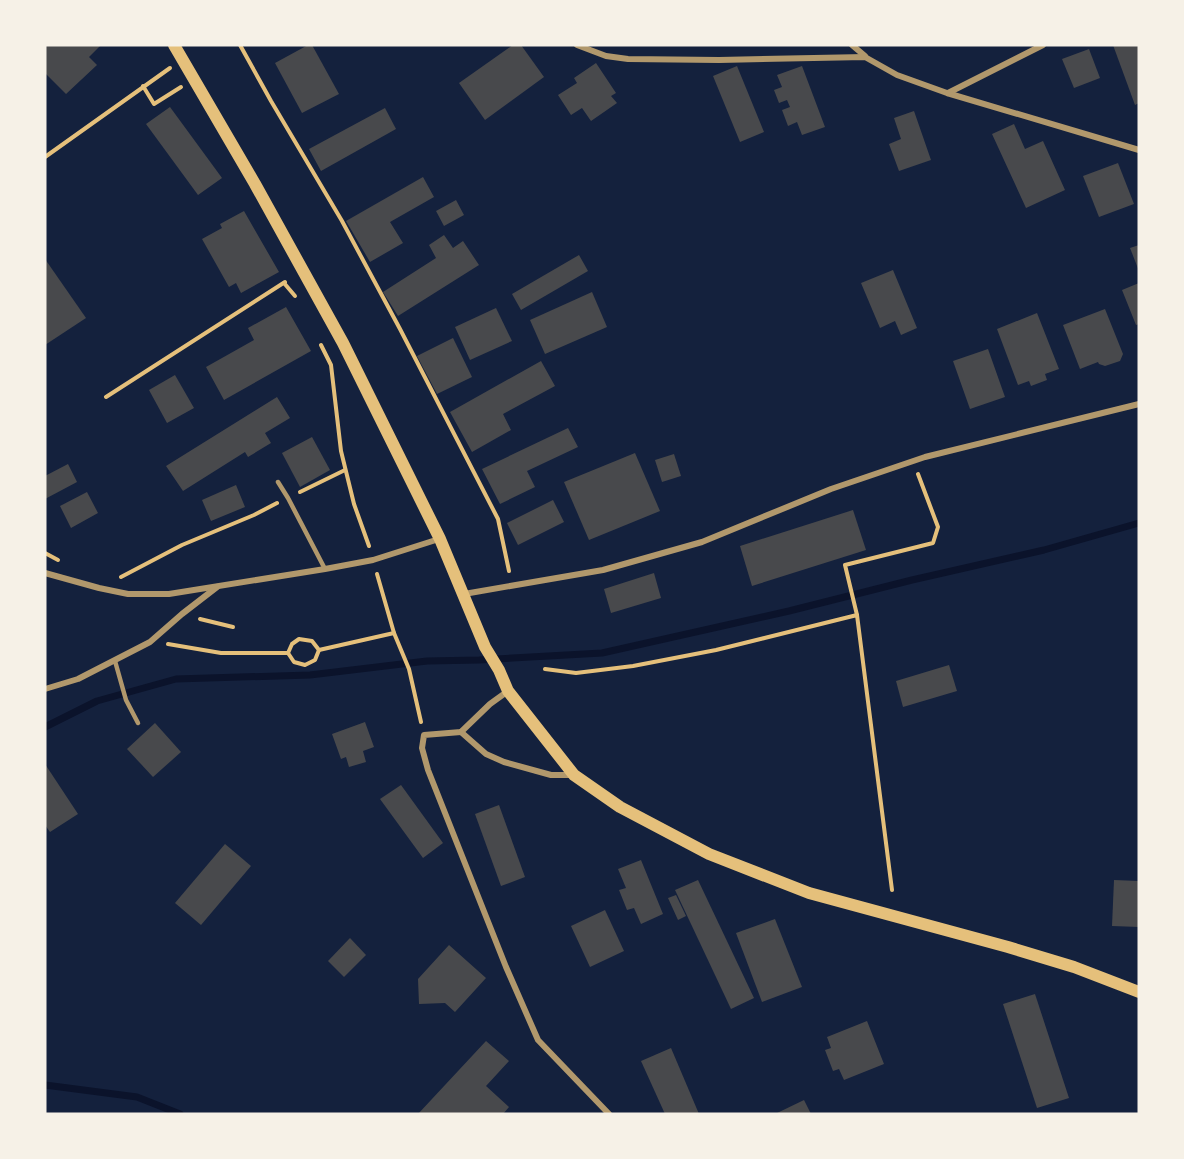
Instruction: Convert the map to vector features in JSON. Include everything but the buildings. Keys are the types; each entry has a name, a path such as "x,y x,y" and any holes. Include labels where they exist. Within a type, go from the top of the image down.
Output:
{"main road":[{"path":"174,45 255,184 343,343 440,539 486,647 508,691 574,775 620,807 709,854 809,893 1008,947 1074,967 1139,992"}],"street":[{"path":"577,45 606,56 628,59 865,57"},
{"path":"852,45 865,57 897,75 947,93 1139,150"},
{"path":"947,93 1043,45"},
{"path":"464,594 603,570 702,542 831,489 925,457 1139,404"},
{"path":"45,573 128,594 169,594 373,560 440,539"},
{"path":"45,689 78,679 150,642 217,586"},
{"path":"508,691 490,704 461,732 424,735 422,748 428,770 506,967 538,1040 609,1114"},
{"path":"461,732 486,754 504,762 551,775 574,775"}],"lane":[{"path":"278,482 325,569"},
{"path":"115,661 126,699 138,723"}],"path":[{"path":"240,45 342,221 498,519 512,587"},
{"path":"45,157 182,58"},
{"path":"143,86 154,104 195,79"},
{"path":"106,397 302,271"},
{"path":"284,283 296,297"},
{"path":"321,345 331,365 345,470 394,633 409,669 424,735"},
{"path":"892,890 857,615 845,565 933,543 938,527 913,461"},
{"path":"99,588 182,545 254,515 345,470"},
{"path":"182,614 233,627"},
{"path":"545,669 576,673 633,666 716,650 857,615"},
{"path":"319,650 394,633"},
{"path":"288,653 292,644 299,639 312,641 319,650"},
{"path":"150,642 221,653 288,653"},
{"path":"288,653 294,662 305,665 315,660 319,650"}],"waterway":[{"path":"45,727 97,701 176,679 310,675 427,661 602,653 1044,550 1139,523"},
{"path":"45,1085 137,1097 180,1114"}]}
